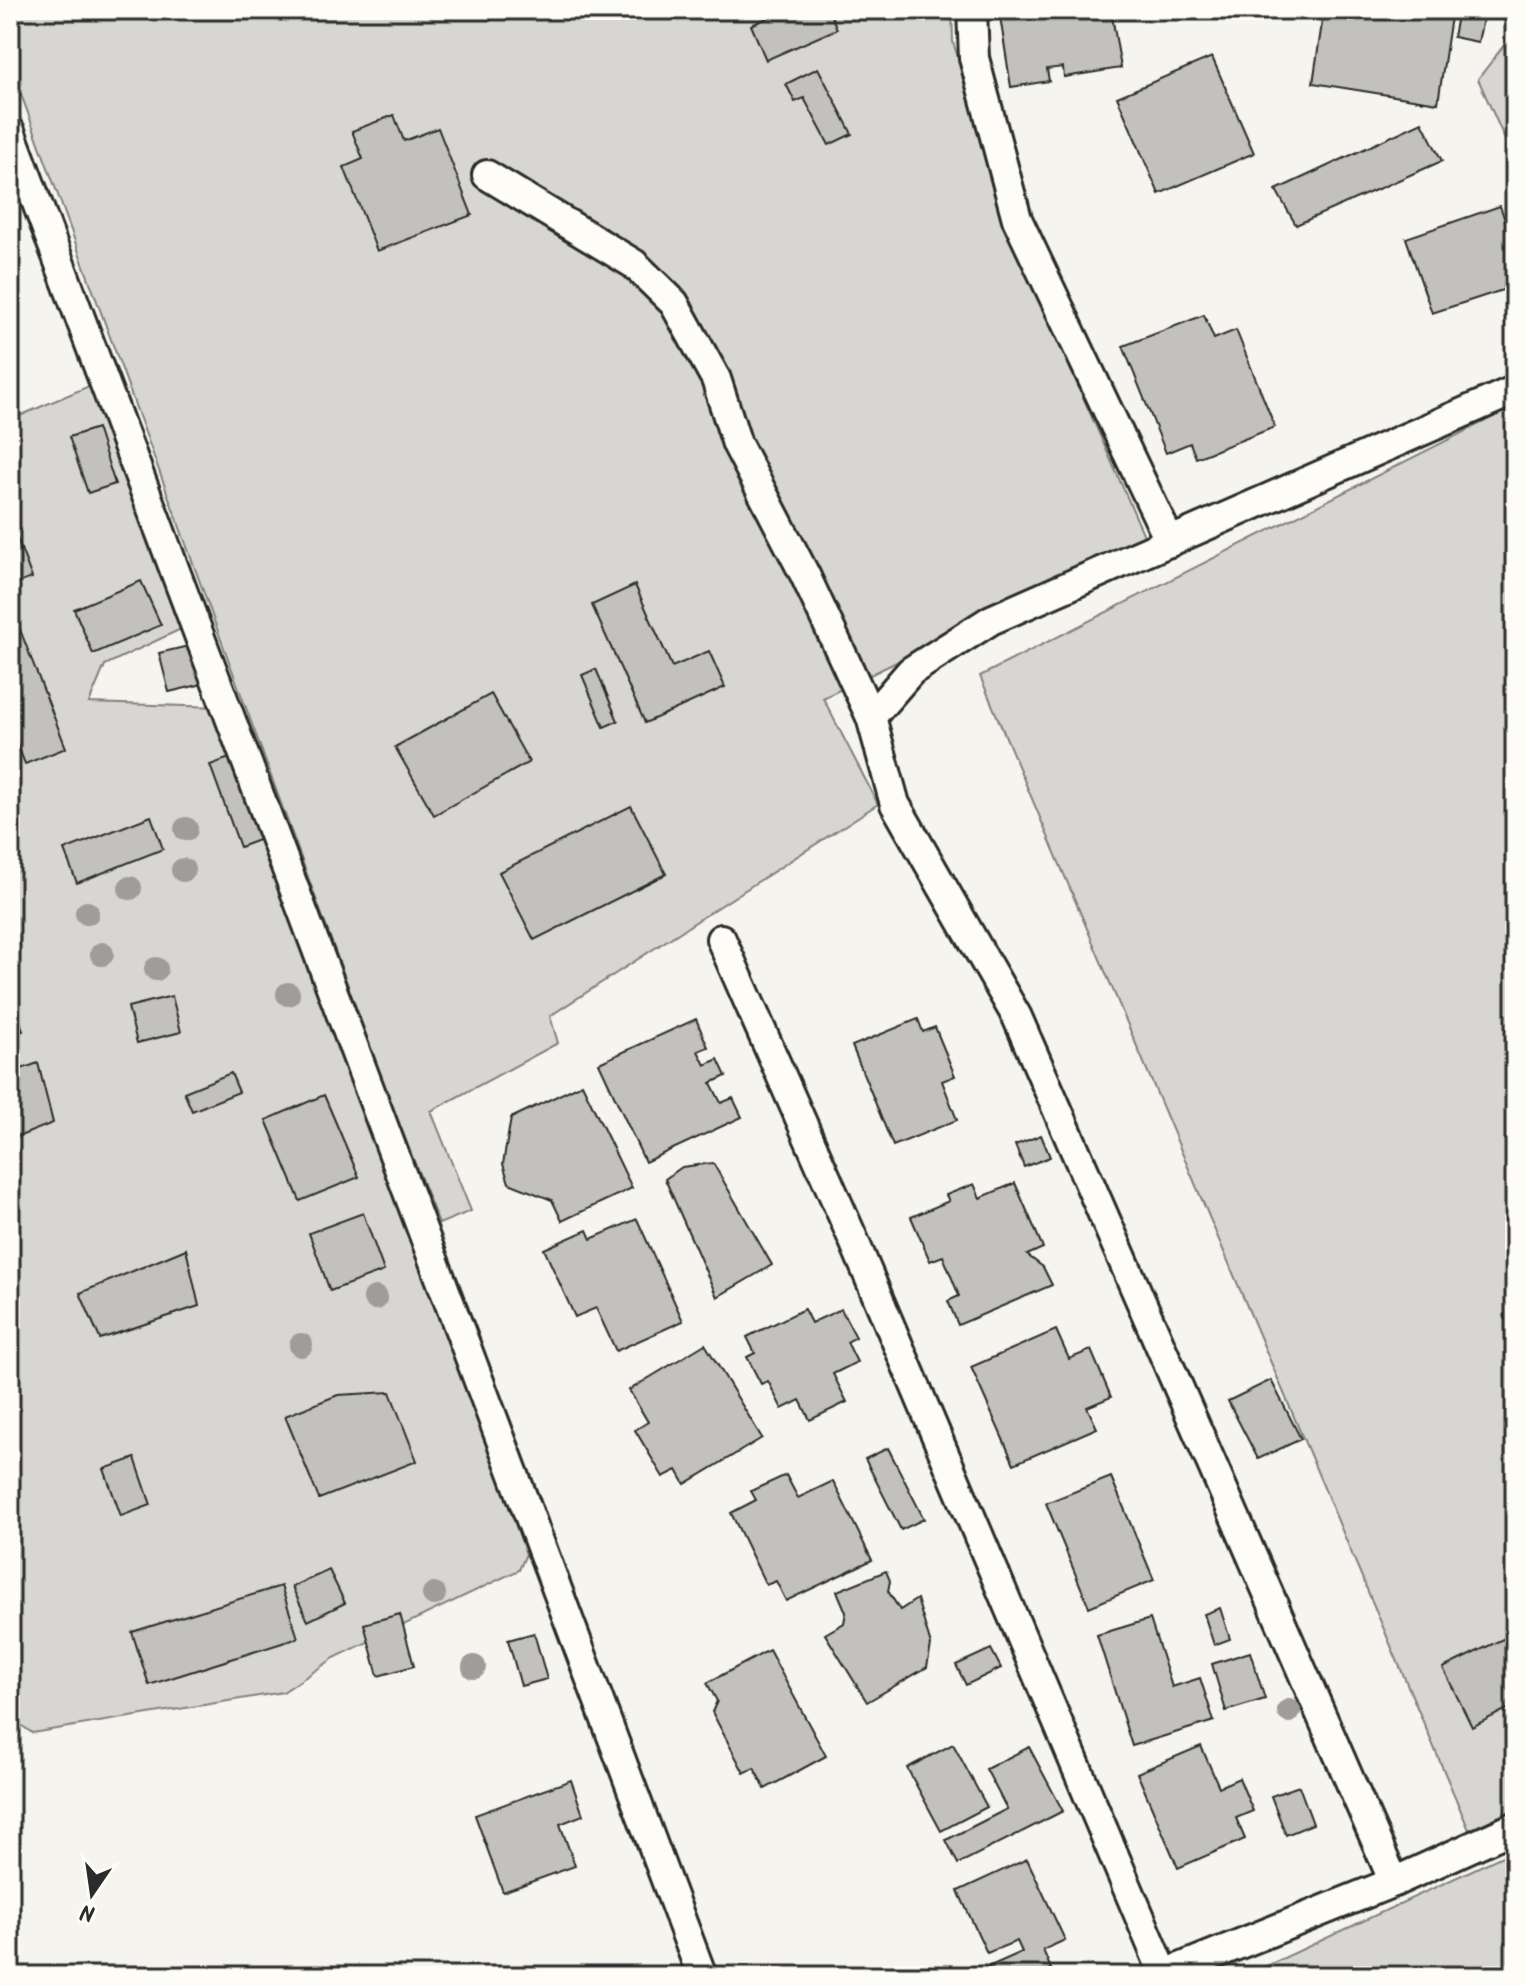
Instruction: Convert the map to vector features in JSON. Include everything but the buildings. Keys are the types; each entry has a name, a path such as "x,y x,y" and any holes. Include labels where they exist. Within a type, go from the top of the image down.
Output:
{"street":[{"path":"972,10 974,58 1017,219 1170,542"},
{"path":"10,131 22,197 702,1976"},
{"path":"487,175 634,264 674,303 716,379 737,444 805,575 871,717 895,804 1017,1017 1394,1882"},
{"path":"871,717 911,671 991,620 1515,390"},
{"path":"721,939 854,1241 1162,1975 1394,1882 1515,1827"}],"shaded area":[{"path":"10,10 952,10 953,42 1030,277 1146,540 823,698 878,804 550,1016 558,1043 431,1111 471,1211 439,1224 389,1098 10,64"},
{"path":"1515,31 1515,162 1478,79"},
{"path":"96,383 181,629 105,665 89,703 219,707 437,1298 526,1554 519,1570 334,1658 283,1692 32,1733 10,1717 10,420"},
{"path":"1515,406 1515,1809 1469,1830 980,676"},
{"path":"1515,1850 1515,1976 1245,1976"}]}
